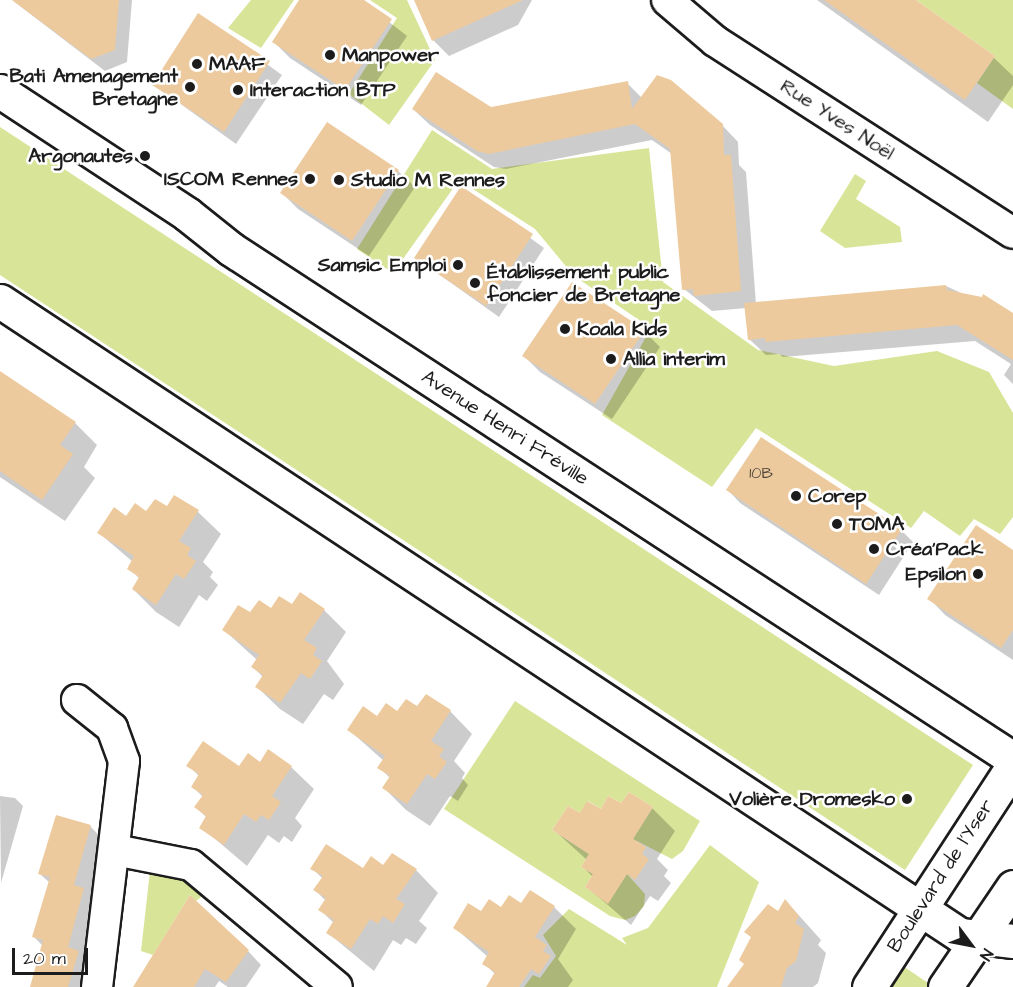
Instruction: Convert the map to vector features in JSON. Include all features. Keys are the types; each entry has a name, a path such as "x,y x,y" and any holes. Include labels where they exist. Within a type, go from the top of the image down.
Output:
{"main road":[{"name":"Avenue Henri Fréville","path":"0,92 187,214 231,249 1013,759"},
{"path":"0,301 960,935 978,939 1013,941"},
{"name":"Boulevard de l'Yser","path":"869,987 1013,766"},
{"path":"945,987 1013,887"}],"street":[{"name":"Rue Yves Noël","path":"667,0 715,40 1013,233"},
{"path":"77,700 112,728 124,761 97,987"},
{"path":"115,850 191,865 337,987"}],"green space":[{"path":"251,0 294,0 261,48 228,28"},
{"path":"370,0 407,0 435,60 389,125 349,94 397,18"},
{"path":"916,0 1013,0 1013,109 977,83 995,56"},
{"path":"0,127 973,765 905,870 0,275"},
{"path":"432,130 492,169 649,148 663,282 758,350 834,366 937,351 989,372 1013,413 1013,517 1000,534 974,519 960,536 924,511 911,528 756,428 712,487 602,415 651,328 574,276 535,229 459,180 393,273 357,249"},
{"path":"855,174 866,181 856,199 900,227 902,242 845,248 820,231"},
{"path":"515,701 700,821 683,851 672,859 633,839 653,807 629,792 621,803 608,796 601,809 588,801 580,813 568,806 552,830 589,854 581,867 593,874 585,887 608,903 627,874 645,894 644,906 635,916 625,920 610,916 444,809"},
{"path":"710,845 759,882 717,987 524,987 533,975 540,978 556,956 543,935 569,909 627,945 622,938 648,928"},
{"path":"150,871 194,883 201,897 196,901 190,895 153,955 141,951"},
{"path":"903,966 931,985 930,987 888,987"}],"building":[{"path":"12,0 119,0 115,50 91,59"},
{"name":"Manpower","path":"299,0 364,0 392,19 345,90 272,42"},
{"path":"414,0 523,0 432,41"},
{"path":"824,0 916,0 995,56 965,100"},
{"path":"198,13 270,61 224,132 152,85"},
{"path":"436,72 491,107 628,81 632,109 657,75 671,80 723,124 724,155 731,155 741,291 694,296 693,289 682,290 670,149 635,124 489,154 477,151 412,109"},
{"path":"327,122 399,170 352,241 280,193"},
{"path":"461,186 533,234 486,306 414,258"},
{"path":"572,282 645,330 595,404 522,356"},
{"path":"946,285 947,290 982,297 983,294 1013,313 1013,360 957,325 765,342 765,338 748,340 744,303"},
{"path":"0,371 76,422 60,445 73,454 42,500 0,471"},
{"path":"761,437 902,529 866,584 726,490"},
{"path":"174,495 199,510 179,541 191,548 187,555 196,561 184,579 176,574 156,605 132,589 139,577 127,569 134,556 97,533 114,507 126,516 135,503 146,511 155,499 167,506"},
{"name":"Epsilon","path":"976,525 1013,550 1013,630 1001,648 927,599"},
{"path":"300,592 325,609 304,640 317,648 313,655 322,661 310,679 301,673 280,703 255,687 263,675 251,667 259,655 222,630 238,605 250,612 259,600 271,608 279,596 292,604"},
{"path":"426,694 451,710 431,741 444,749 439,756 447,762 435,779 427,774 407,804 382,788 390,776 377,768 385,756 347,730 363,706 377,716 386,703 397,711 406,699 417,706"},
{"path":"203,741 239,766 248,753 260,762 268,749 292,766 272,796 281,802 269,820 261,815 256,822 244,814 224,845 199,828 206,816 194,807 203,795 191,787 199,774 186,766"},
{"path":"629,792 653,807 633,839 646,847 642,854 649,859 635,880 627,874 608,904 585,887 593,874 581,867 589,854 552,830 568,806 580,813 587,801 601,809 608,796 621,803"},
{"path":"56,815 91,825 74,885 84,888 68,947 79,951 68,987 30,987 43,940 32,937 50,877 38,874"},
{"path":"326,844 363,868 371,856 383,865 392,853 417,869 396,899 405,904 393,923 383,916 378,924 370,919 351,949 326,933 334,920 318,910 326,898 313,890 323,876 310,869"},
{"path":"530,890 555,906 535,937 547,945 543,951 551,956 539,974 531,969 519,987 486,987 495,972 482,964 489,952 453,928 468,903 481,911 489,899 501,907 509,895 521,903"},
{"path":"190,895 249,950 226,982 205,969 194,987 133,987"},
{"path":"785,899 799,916 795,923 804,929 796,961 787,968 781,987 727,987 744,964 739,960 751,937 744,932 768,904 778,911"}],"place":[{"name":"Manpower","path":"330,55"},
{"name":"MAAF","path":"197,64"},
{"name":"Bati Amenagement Bretagne","path":"190,87"},
{"name":"Interaction BTP","path":"238,90"},
{"name":"Argonautes","path":"145,156"},
{"name":"ISCOM Rennes","path":"310,179"},
{"name":"Studio M Rennes","path":"339,180"},
{"name":"Samsic Emploi","path":"458,265"},
{"name":"Établissement public foncier de Bretagne","path":"475,283"},
{"name":"Koala Kids","path":"565,329"},
{"name":"Allia interim","path":"611,359"},
{"name":"Corep","path":"796,496"},
{"name":"TOMA","path":"837,524"},
{"name":"Créa’Pack","path":"874,549"},
{"name":"Epsilon","path":"978,574"},
{"name":"Volière Dromesko","path":"907,799"}]}
